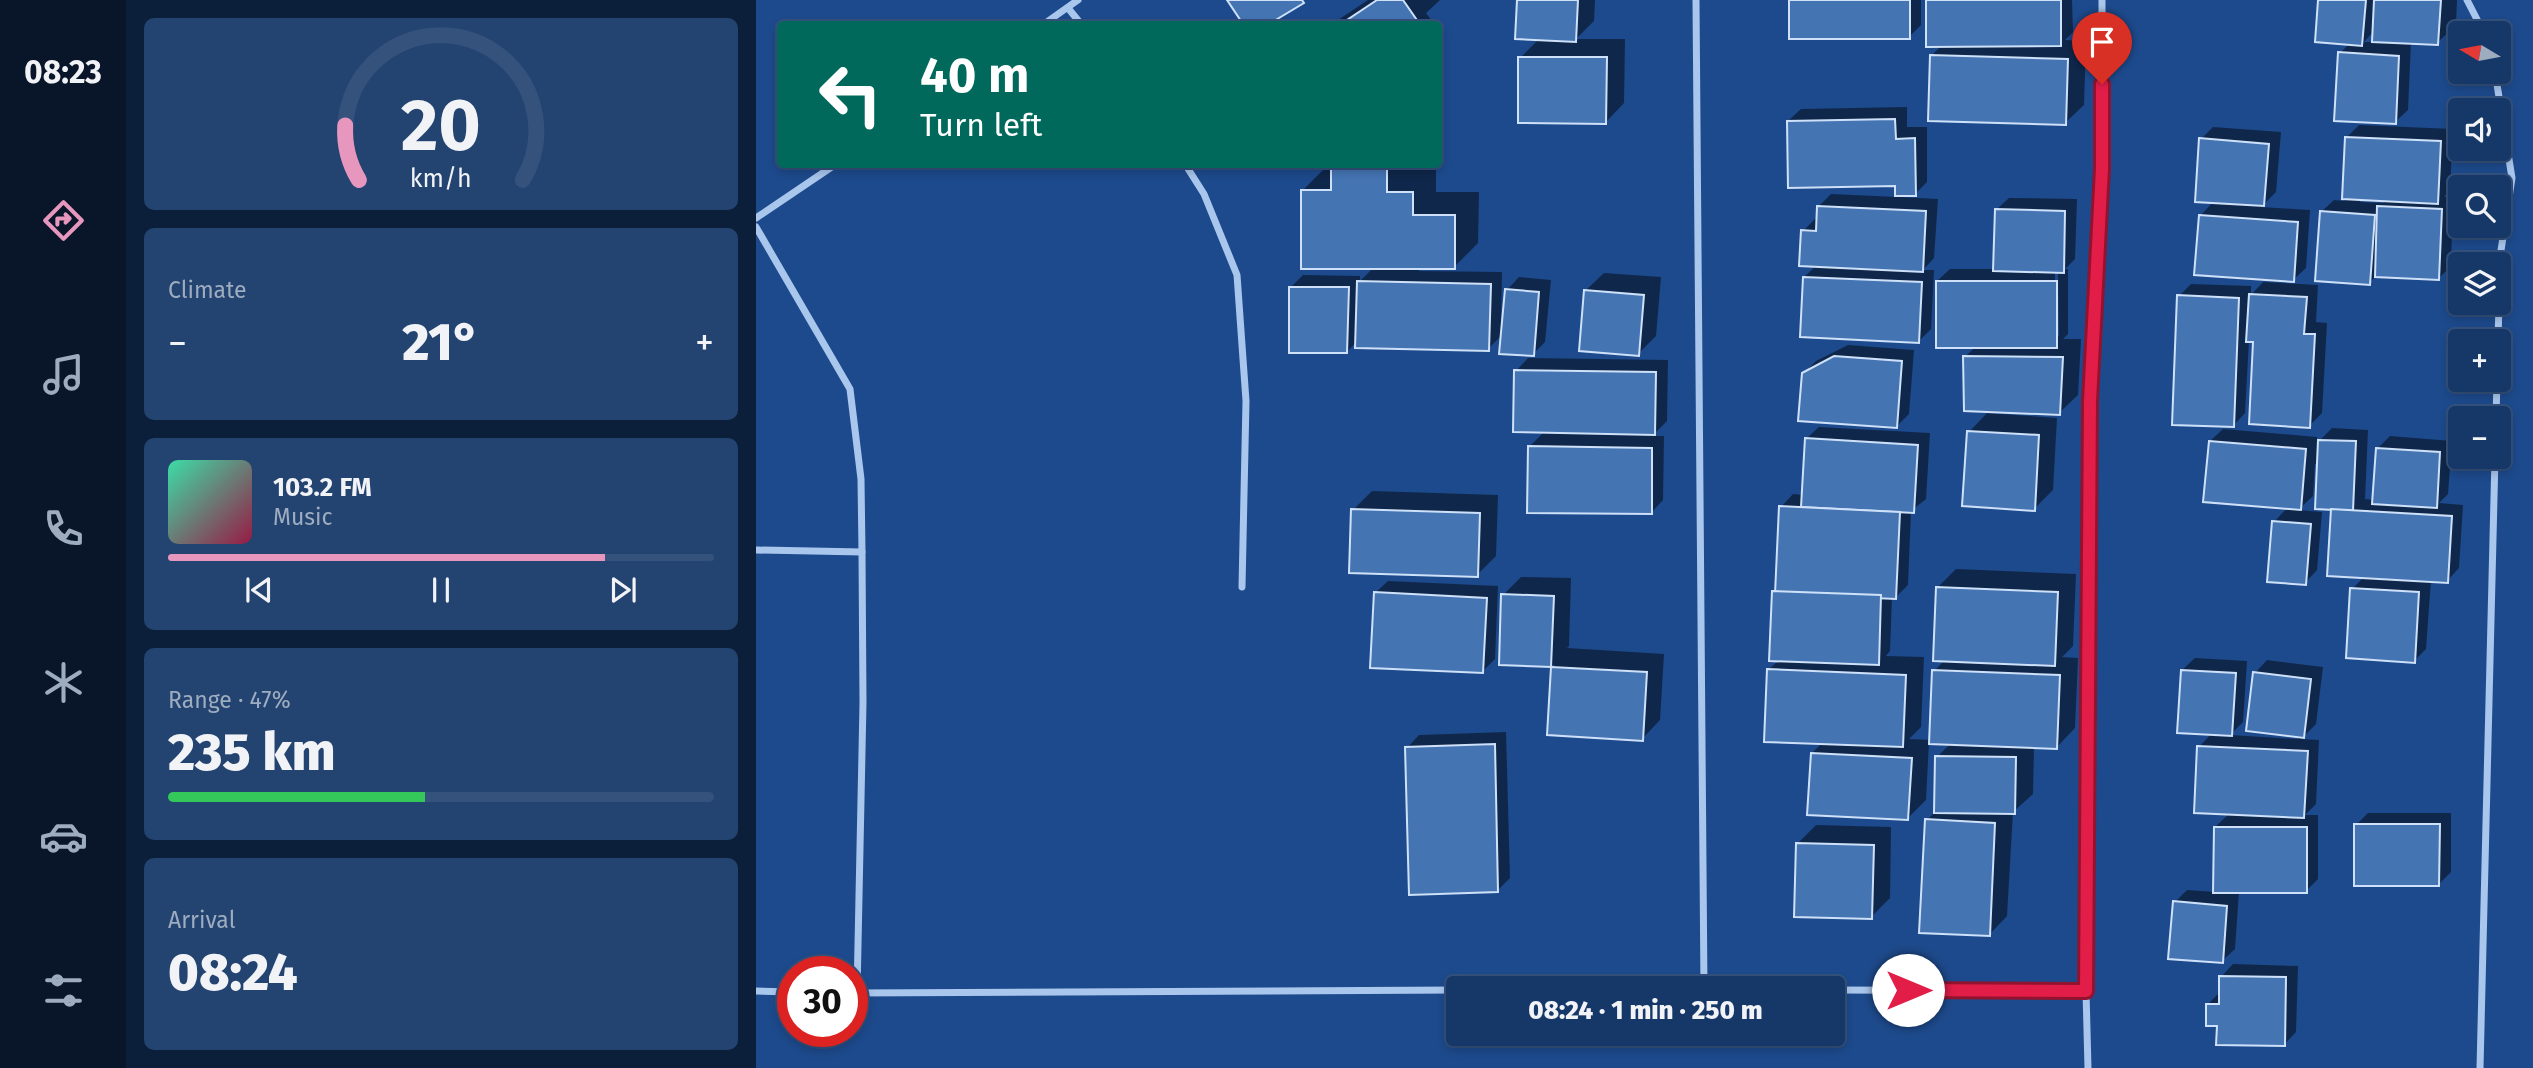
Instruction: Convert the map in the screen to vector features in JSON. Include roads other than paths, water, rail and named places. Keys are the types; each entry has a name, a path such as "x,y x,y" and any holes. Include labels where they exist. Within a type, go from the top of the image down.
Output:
{"street":[{"path":"1048,21 1078,0"},
{"path":"1696,0 1704,976"},
{"path":"2088,1068 2086,991 2090,401 2102,168 2102,0"},
{"path":"2467,0 2478,21"},
{"path":"1068,8 1079,21"},
{"path":"2497,84 2512,178 2501,252"},
{"path":"756,218 830,168"},
{"path":"1188,168 1204,194 1237,275 1246,401 1242,587"},
{"path":"756,227 850,389 861,479 862,552 863,703 856,956"},
{"path":"2480,1068 2495,469"},
{"path":"756,550 862,552"},
{"path":"868,993 1446,990"},
{"path":"1845,990 2086,991"},
{"path":"756,992 777,992"}]}
